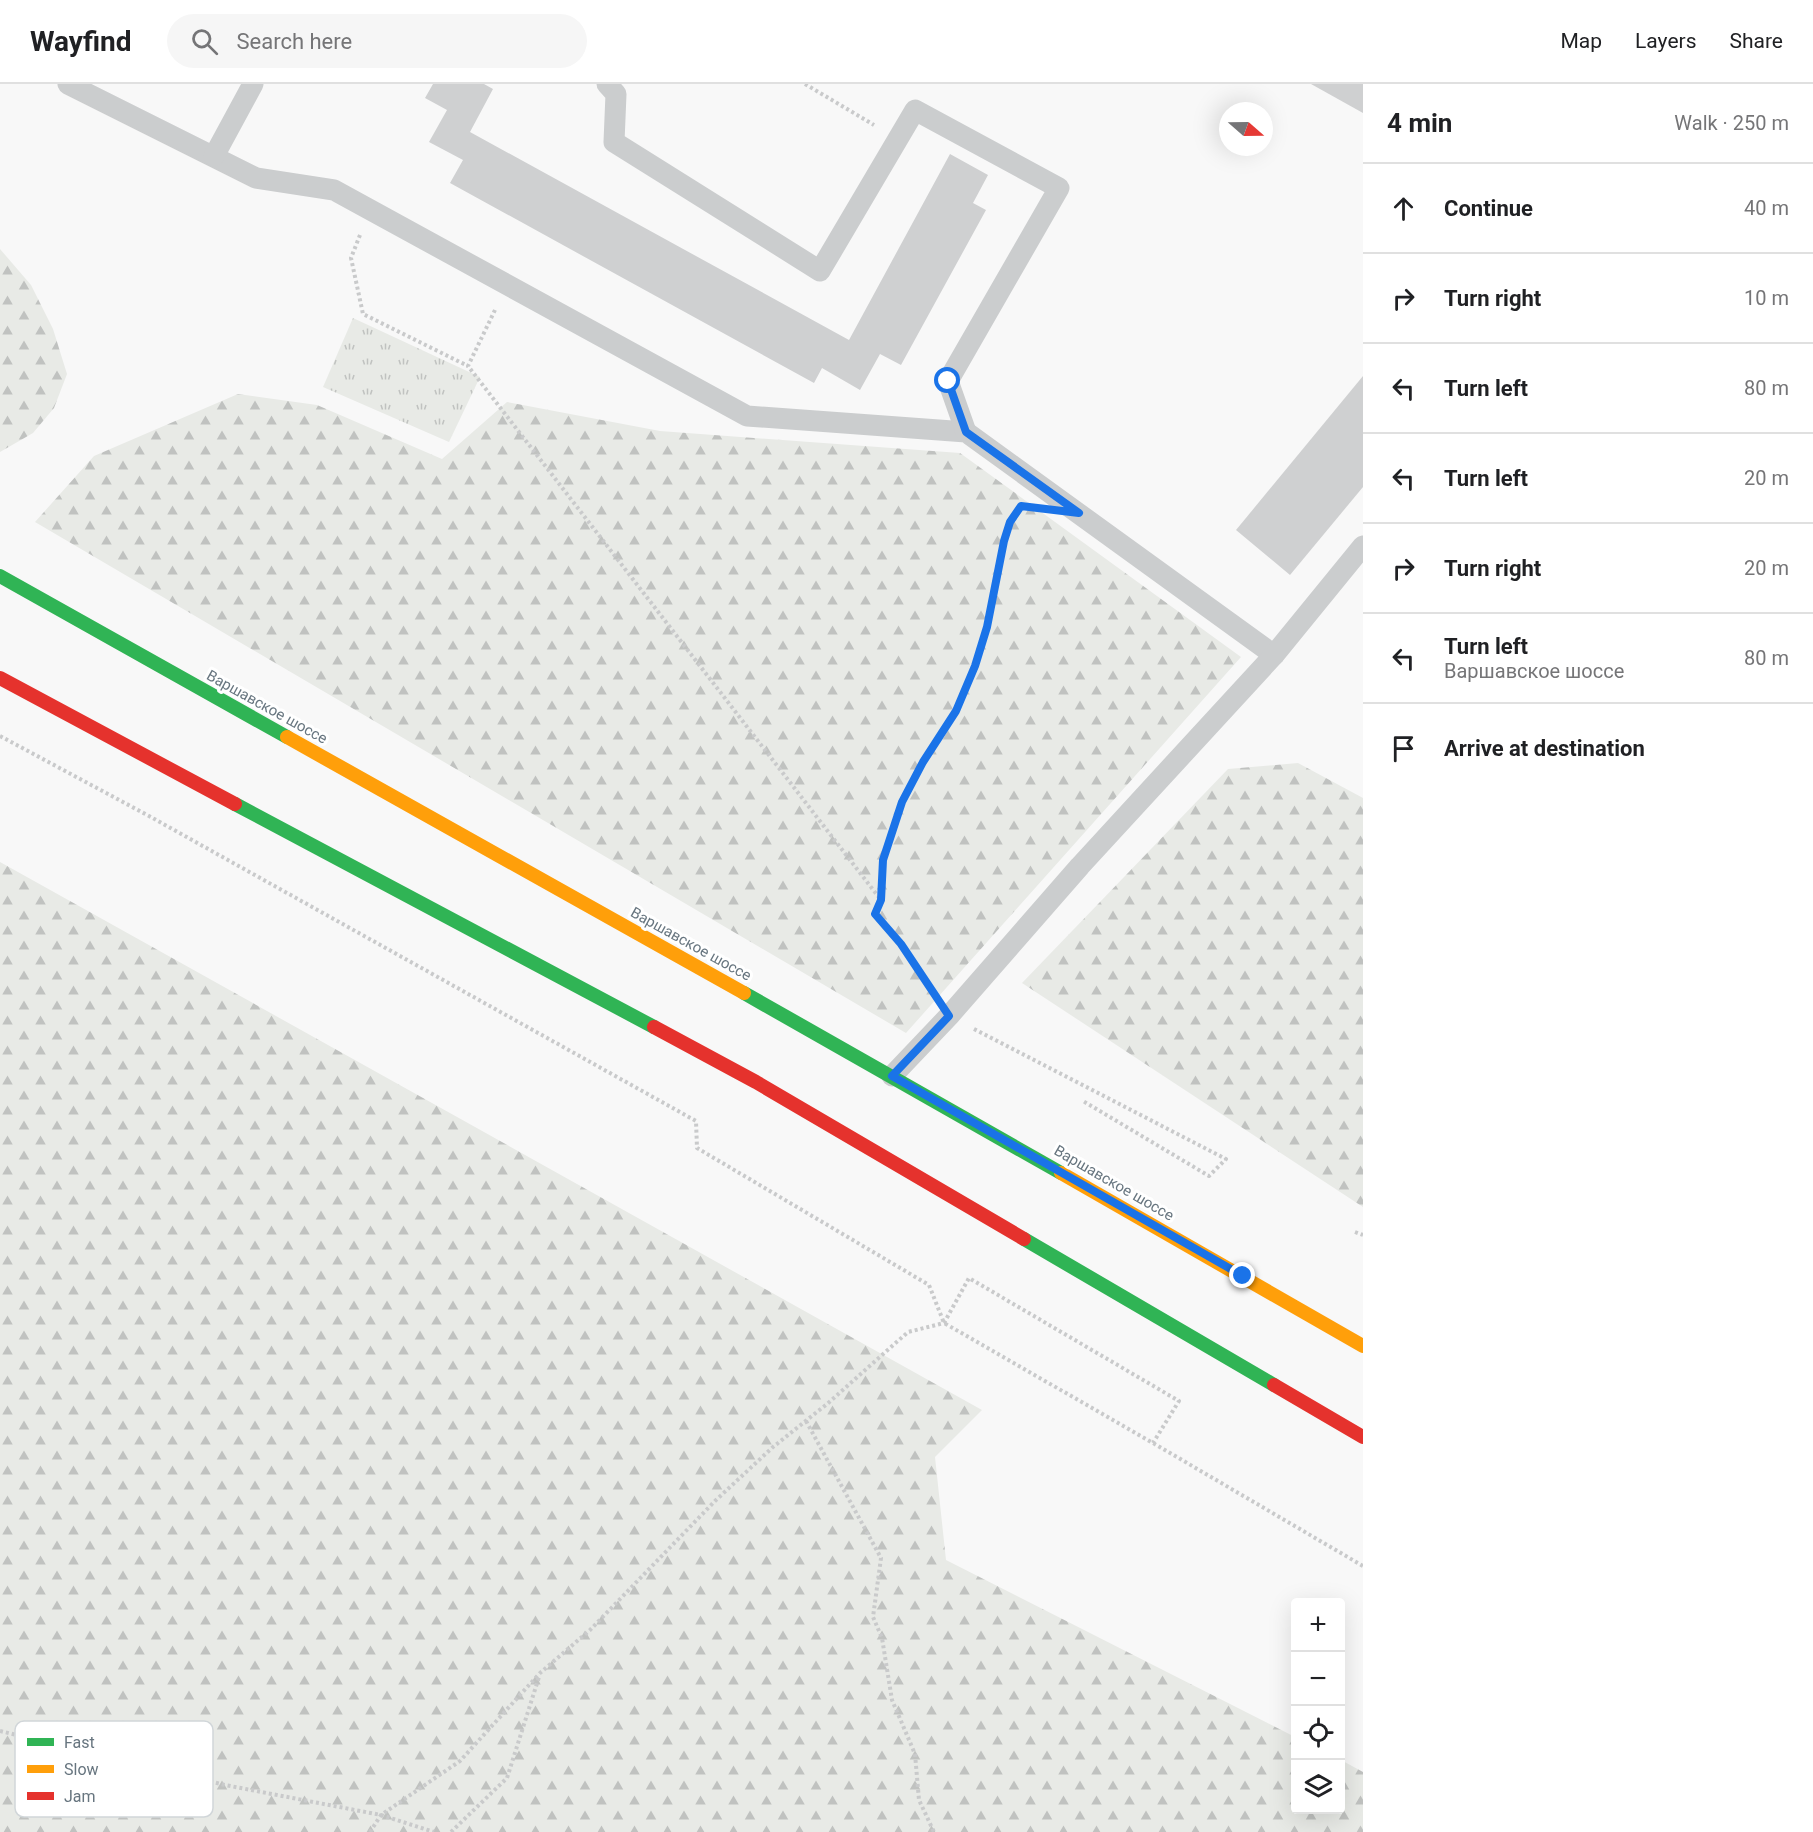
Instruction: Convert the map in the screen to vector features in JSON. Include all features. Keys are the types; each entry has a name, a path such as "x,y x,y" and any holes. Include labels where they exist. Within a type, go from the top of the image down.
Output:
{"main road":[{"name":"Варшавское шоссе","path":"0,576 892,1076 1363,1346"},
{"path":"0,678 756,1082 1363,1437"}],"lane":[{"path":"68,84 256,178 334,190 747,416 966,432 1274,655"},
{"path":"214,156 253,84"},
{"path":"615,87 614,142 820,271 915,110 1059,188 948,381 966,432"},
{"path":"892,1076 949,1016 1080,866 1274,655 1363,546"}],"path":[{"path":"806,84 898,139"},
{"path":"370,210 351,258 363,315 468,366 881,900"},
{"path":"468,366 508,285"},
{"path":"1031,507 1021,506 1010,522 987,627 975,666 956,711 923,762 902,802 883,860 881,900 875,914 901,944 949,1016 1226,1159 1209,1176 1083,1101"},
{"path":"0,736 148,816 696,1122 697,1148 929,1285 944,1323 1363,1566"},
{"path":"1355,1232 1363,1235"},
{"path":"370,1832 381,1815 460,1761 540,1673 590,1630 715,1501 773,1447 908,1332 944,1323 969,1278 1179,1401 1153,1443"},
{"path":"806,1421 881,1558 873,1617 882,1638 892,1700 915,1754 919,1800 934,1832"},
{"path":"451,1832 507,1778 540,1673"},
{"path":"0,1731 15,1735"},
{"path":"213,1782 381,1815 434,1832"}],"green space":[{"path":"0,249 31,285 53,329 67,374 54,408 33,433 0,452"},
{"path":"353,318 480,377 449,442 323,387"},
{"path":"238,394 317,405 442,459 507,402 660,431 960,453 1241,657 906,1033 35,522 94,456"},
{"path":"1298,763 1363,798 1363,1207 1022,983 1228,769"},
{"path":"0,862 982,1410 935,1457 946,1560 1291,1735 1291,1814 1345,1814 1345,1762 1363,1772 1363,1832 0,1832"}],"building":[{"path":"433,84 484,84 493,89 470,132 849,340 950,154 988,175 973,203 986,210 901,365 880,354 860,390 822,368 814,383 450,183 463,160 429,142 447,110 425,98"},
{"path":"1311,84 1363,84 1363,113"},
{"path":"1363,376 1363,487 1290,575 1236,530"}],"traffic: fast":[{"path":"0,576 287,737"},
{"path":"235,804 654,1027"},
{"path":"744,993 1061,1173"},
{"path":"1024,1239 1274,1385"}],"traffic: slow":[{"path":"287,737 744,993"},
{"path":"1061,1173 1363,1346"}],"traffic: jam":[{"path":"0,678 235,804"},
{"path":"654,1027 756,1082 1024,1239"},
{"path":"1274,1385 1363,1437"}],"route":[{"path":"948,381 966,432 1079,513 1021,506 1010,522 987,627 975,666 956,711 923,762 902,802 883,860 881,900 875,914 901,944 949,1016 892,1076 1243,1276"}]}
